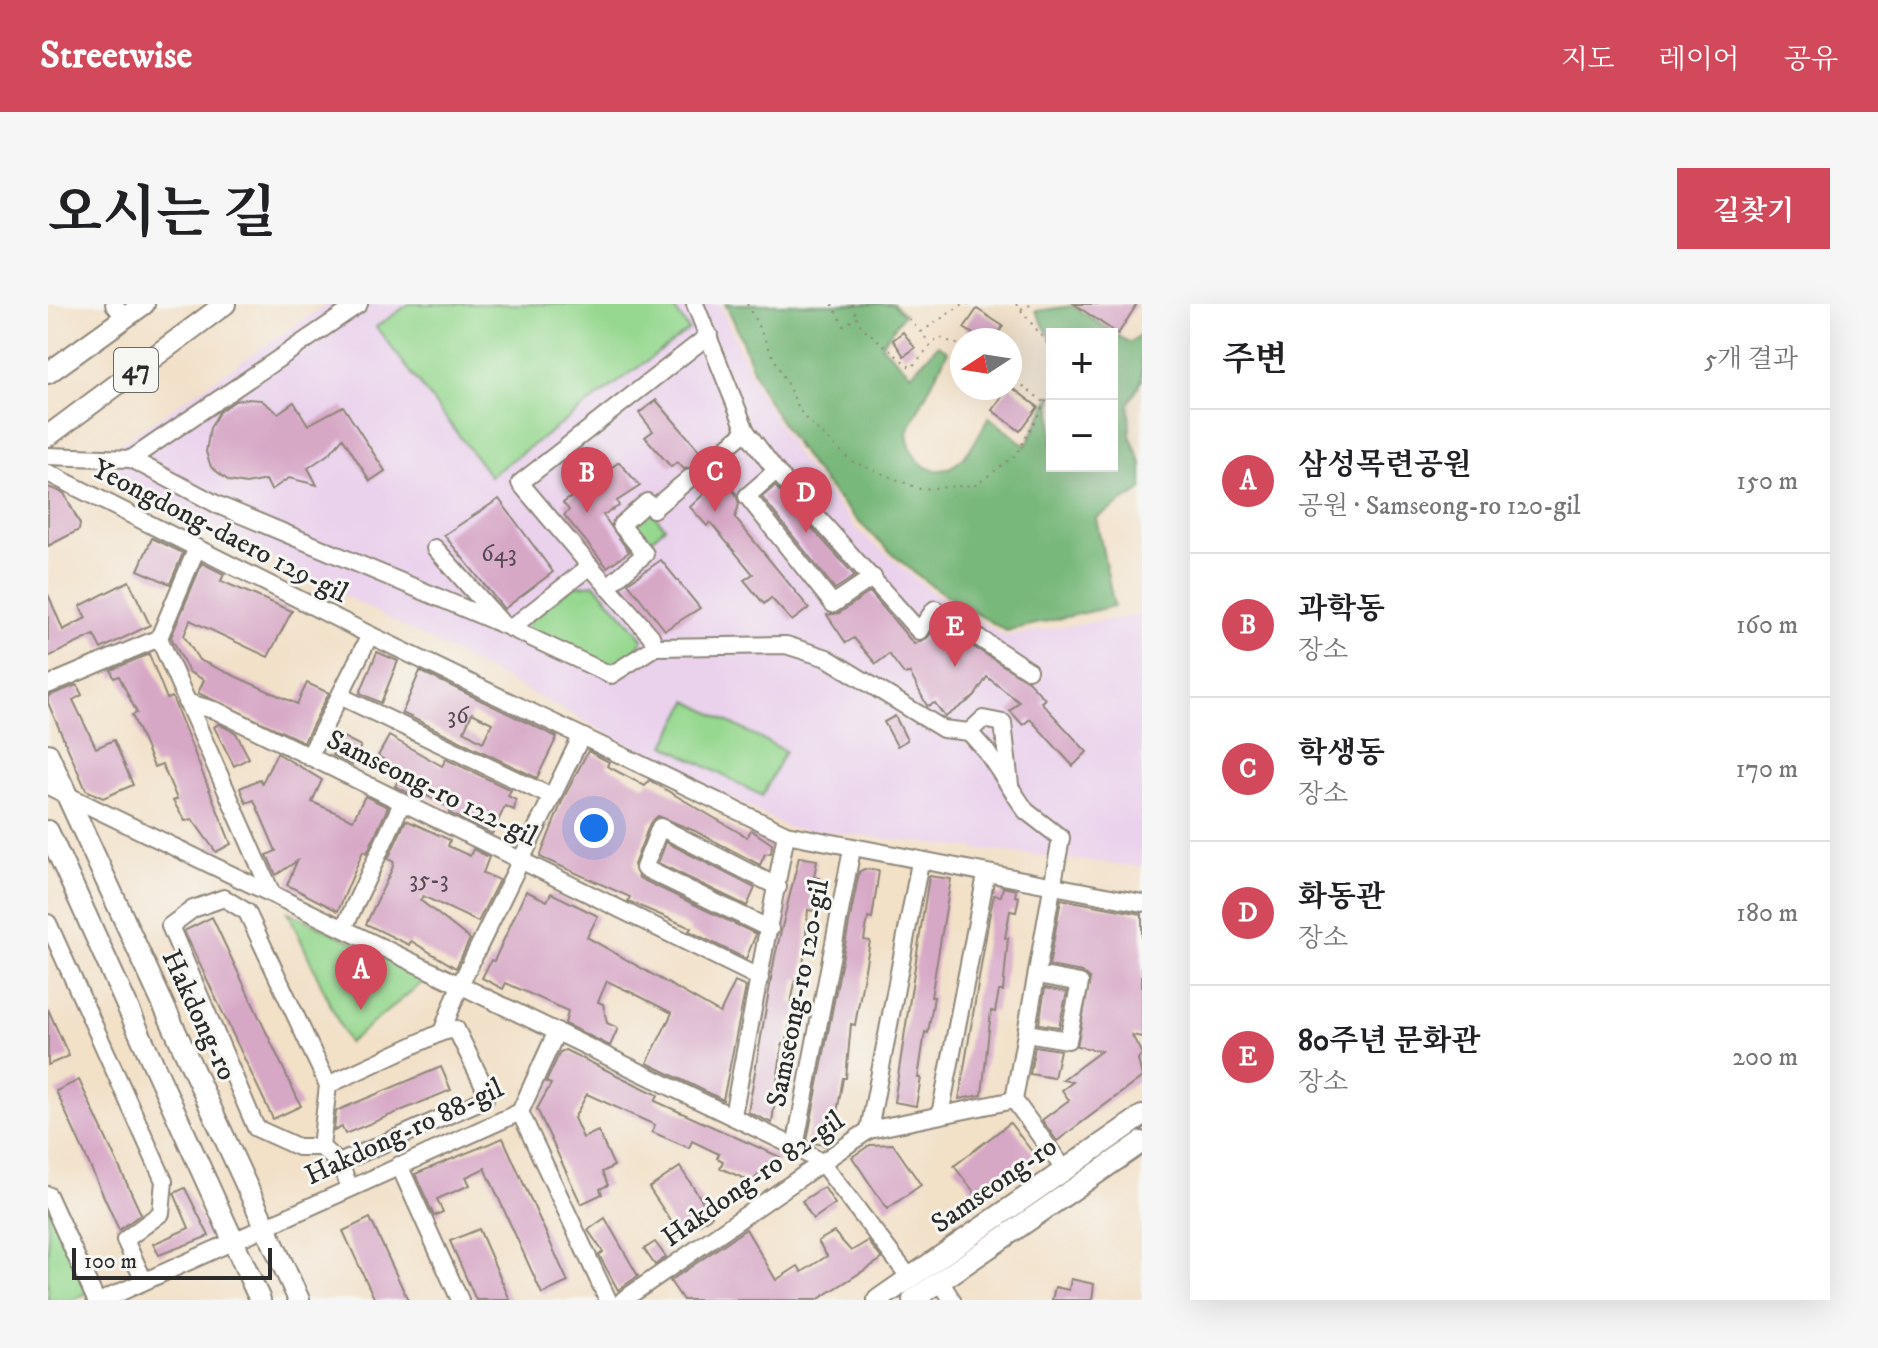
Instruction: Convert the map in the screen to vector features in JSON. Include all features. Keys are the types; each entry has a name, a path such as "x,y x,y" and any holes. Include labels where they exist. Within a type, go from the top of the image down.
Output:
{"main road":[{"name":"47","path":"48,373 119,311 144,304"},
{"name":"47","path":"48,436 225,304"},
{"name":"Hakdong-ro","path":"48,754 57,791 299,1300"},
{"path":"48,831 260,1300"},
{"name":"Samseong-ro","path":"878,1300 1142,1116"},
{"name":"Samseong-ro","path":"913,1300 1142,1142"}],"street":[{"path":"131,459 359,304"},
{"path":"695,304 746,431 776,471 919,631 935,609 1028,670"},
{"path":"655,647 651,636 520,483 709,335"},
{"path":"714,458 746,431"},
{"path":"48,456 131,459 218,505 508,626 611,675 655,647 786,645 827,658 943,729 969,732 1026,811 1061,838 1055,886 1014,1100 1064,1169"},
{"path":"776,471 747,496 833,604 873,577"},
{"name":"Yeongdong-daero 129-gil","path":"48,473 196,550 786,834 1142,903"},
{"path":"607,587 645,554 621,525 647,502 653,509 690,478"},
{"path":"435,548 508,626"},
{"path":"48,685 159,638 196,550"},
{"path":"508,626 590,566"},
{"name":"Yeongdong-daero 129-gil","path":"309,757 370,635"},
{"path":"159,638 271,892"},
{"path":"340,696 552,797"},
{"name":"Samseong-ro 122-gil","path":"186,702 217,711 760,978"},
{"path":"969,732 983,719 1003,723 1010,787"},
{"path":"442,1032 460,985 581,737"},
{"name":"Samseong-ro 120-gil","path":"57,791 795,1147 821,1162 910,1278"},
{"path":"344,928 402,803"},
{"name":"Samseong-ro 120-gil","path":"770,929 644,868 660,827 778,887"},
{"name":"Samseong-ro 120-gil","path":"733,1115 786,834"},
{"name":"Samseong-ro 120-gil","path":"795,1147 852,849"},
{"path":"869,1130 920,862"},
{"path":"940,1115 986,875"},
{"path":"321,1147 328,1085 247,912 224,898 193,909 170,926 256,1128 298,1147 321,1147 339,1163 350,1187"},
{"path":"48,923 164,1181 161,1213 125,1240 144,1281"},
{"path":"1027,1033 1068,1040 1080,983 1038,975"},
{"path":"328,1085 442,1032 456,1029 486,1090 485,1099 339,1163"},
{"name":"Hakdong-ro 88-gil","path":"103,1300 520,1112 557,1031"},
{"name":"Hakdong-ro 82-gil","path":"623,1300 869,1130 1014,1100"},
{"path":"520,1112 608,1300"},
{"path":"399,1165 460,1300"},
{"path":"48,1195 96,1300"},
{"path":"940,1281 952,1300"}],"path":[{"path":"747,304 803,416 851,461 920,489 976,485 1016,455 1045,402 1022,385"},
{"path":"832,304 844,326 857,317"},
{"path":"852,304 861,326 911,368 938,337 950,342"},
{"path":"921,332 965,304 976,304"},
{"path":"1016,304 1046,342"},
{"path":"1020,309 1033,304"},
{"path":"909,319 931,344"}],"shaded area":[{"path":"327,304 720,304 758,391 799,458 858,530 928,589 1005,636 1142,614 1142,867 789,828 91,463"}],"green space":[{"path":"409,304 671,304 689,330 490,476 376,327"},
{"path":"725,304 893,304 904,314 881,345 911,374 938,345 948,351 907,432 911,450 921,464 936,470 954,465 965,456 989,417 1026,446 1046,406 1046,472 1118,472 1118,335 1130,343 1142,333 1142,380 1129,403 1130,435 1142,465 1142,490 1096,518 1114,606 1006,631 928,583 857,520 816,472 764,394"},
{"path":"1072,306 1106,328 1046,330 1036,311"},
{"path":"647,507 665,527 643,546 626,526"},
{"path":"595,584 643,638 632,654 620,662 590,662 528,632 528,621 574,586"},
{"path":"688,701 785,751 762,796 665,745"},
{"path":"288,912 429,977 348,1043"},
{"path":"48,1203 89,1292 73,1300 48,1300"}],"building":[{"path":"1074,304 1137,304 1118,334 1118,328 1109,328"},
{"path":"977,309 1003,326 1002,328 964,328"},
{"path":"903,332 915,348 904,356 893,340"},
{"path":"1022,395 1038,407 1020,431 992,410 1000,400 1022,400"},
{"path":"261,400 278,413 294,402 308,425 343,406 385,471 370,481 343,438 330,453 308,468 317,485 289,478 271,490 266,480 246,484 229,481 211,467 206,452 210,428 219,412 235,401"},
{"path":"656,400 703,455 706,466 715,469 736,494 739,504 735,518 809,608 792,621 771,598 764,604 744,580 753,574 710,522 707,526 690,507 705,493 698,485 699,472 693,468 684,469 677,462 671,467 645,437 653,431 639,413"},
{"path":"619,462 640,486 617,501 619,506 603,515 629,552 607,567 564,515 569,510 563,503"},
{"path":"775,486 855,576 835,589 762,497"},
{"path":"48,487 64,493 80,524 79,530 48,546"},
{"path":"499,499 553,572 504,609 444,535"},
{"path":"152,538 183,553 170,584 138,570"},
{"path":"661,560 700,608 665,630 628,583"},
{"path":"202,563 224,574 221,581 292,611 268,657 190,620 184,636 199,660 297,704 307,683 329,693 304,742 198,693 204,680 189,672 171,637"},
{"path":"129,581 150,625 101,649 94,635 48,657 48,594 63,630 86,618 80,606"},
{"path":"870,592 914,644 927,638 934,629 942,639 950,632 1028,681 1045,699 1041,702 1087,752 1073,766 1030,719 1023,725 1010,711 1019,702 987,677 974,697 945,717 935,703 927,706 910,673 904,674 889,654 876,664 854,638 846,643 827,615 839,613"},
{"path":"377,652 398,661 381,703 360,693"},
{"path":"149,654 167,699 172,697 231,844 216,852 192,819 185,821 173,801 177,799 162,764 154,767 132,715 137,713 119,676 114,678 111,670"},
{"path":"420,671 557,737 537,778 402,713","holes":["472,713 492,723 483,742 464,731"]},
{"path":"77,685 82,695 73,700 96,748 114,740 133,785 103,798 86,790 48,703 48,696"},
{"path":"895,716 907,740 897,746 884,722"},
{"path":"219,724 236,733 249,758 234,766 214,727"},
{"path":"341,736 361,746 352,765 332,755"},
{"path":"389,736 442,766 446,759 511,790 508,796 516,800 514,810 505,806 492,834 449,813 451,808 421,793 418,798 395,786 400,777 385,769 386,761 378,756"},
{"path":"588,751 609,762 607,766 645,786 649,780 747,837 751,830 772,844 771,853 765,854 760,865 695,831 658,816 650,823 634,865 639,878 756,934 746,959 689,931 691,928 628,901 630,897 540,857 563,799"},
{"path":"277,753 322,780 312,802 353,820 365,796 388,807 367,853 363,851 338,911 287,885 297,861 276,875 267,855 276,851 254,800 246,803 240,788 260,779 262,783"},
{"path":"406,820 450,840 448,846 470,856 473,849 489,857 483,873 499,880 478,922 423,896 420,900 470,939 456,968 411,941 409,945 366,924 392,869 394,862 388,859"},
{"path":"666,842 755,888 747,906 658,863"},
{"path":"799,857 817,860 814,877 819,878 814,911 808,910 802,980 796,978 791,1003 798,1005 795,1020 791,1019 786,1045 782,1044 772,1123 748,1112 775,956"},
{"path":"864,869 879,871 872,919 868,918 864,940 870,941 855,1025 851,1024 846,1078 843,1078 832,1142 826,1146 807,1141 859,872"},
{"path":"929,876 951,879 916,1106 894,1102"},
{"path":"1003,887 1016,890 1015,896 1019,897 1016,912 1010,911 1005,938 1008,938 1003,991 999,991 995,1012 991,1011 982,1095 959,1099 989,918 994,895 1001,896"},
{"path":"526,891 547,901 551,893 598,916 587,937 720,1013 735,982 746,987 723,1100 647,1063 672,1013 639,996 607,981 598,1002 603,1004 607,1023 618,1028 610,1046 565,1024 568,1011 506,983 503,989 482,978 491,960 494,961"},
{"path":"1061,899 1142,914 1142,1037 1132,1035 1142,1054 1138,1059 1142,1077 1057,1141 1042,1120 1069,1100 1062,1090 1073,1082 1062,1080 1101,1051 1077,1046 1090,979 1082,972 1049,966"},
{"path":"212,917 301,1106 273,1119 184,931"},
{"path":"1045,988 1067,992 1059,1027 1039,1024"},
{"path":"48,1009 69,1056 48,1065"},
{"path":"1035,1046 1060,1050 1054,1078 1030,1074"},
{"path":"565,1050 658,1095 655,1101 780,1157 772,1174 763,1170 752,1182 720,1168 723,1161 717,1158 719,1154 692,1141 689,1148 652,1132 655,1125 587,1094 574,1118 583,1138 598,1131 614,1166 602,1172 608,1185 600,1189 602,1194 581,1204 537,1109 551,1084 546,1082 560,1052"},
{"path":"441,1067 451,1090 345,1134 342,1127 334,1131 336,1111"},
{"path":"79,1080 141,1214 119,1230 56,1091"},
{"path":"1010,1123 1037,1158 981,1201 954,1166"},
{"path":"503,1138 568,1282 542,1294 485,1168 466,1177 470,1185 437,1199 443,1212 434,1216 415,1174"},
{"path":"893,1144 921,1185 887,1209 852,1157 870,1145"},
{"path":"680,1167 712,1216 681,1236 649,1188"},
{"path":"824,1187 835,1204 813,1219 802,1201"},
{"path":"185,1188 209,1236 159,1255 153,1244 189,1228 174,1193"},
{"path":"370,1218 408,1300 375,1300 343,1231"},
{"path":"605,1218 638,1276 618,1290 599,1255 603,1252 588,1230"},
{"path":"479,1229 510,1300 476,1300 450,1241"},
{"path":"746,1229 776,1280 798,1266 802,1272 827,1256 818,1241 834,1232 851,1251 868,1241 882,1259 817,1300 683,1300 670,1281"},
{"path":"655,1242 666,1257 655,1265 644,1249"},
{"path":"1071,1279 1094,1284 1092,1300 1052,1300 1055,1287 1069,1290"}],"tunnel":[{"path":"690,478 714,458"}],"place":[{"name":"학생동","path":"715,512"},
{"name":"과학동","path":"587,513"},
{"name":"화동관","path":"806,533"},
{"name":"80주년 문화관","path":"955,667"},
{"name":"삼성목련공원","path":"361,1010"}]}
